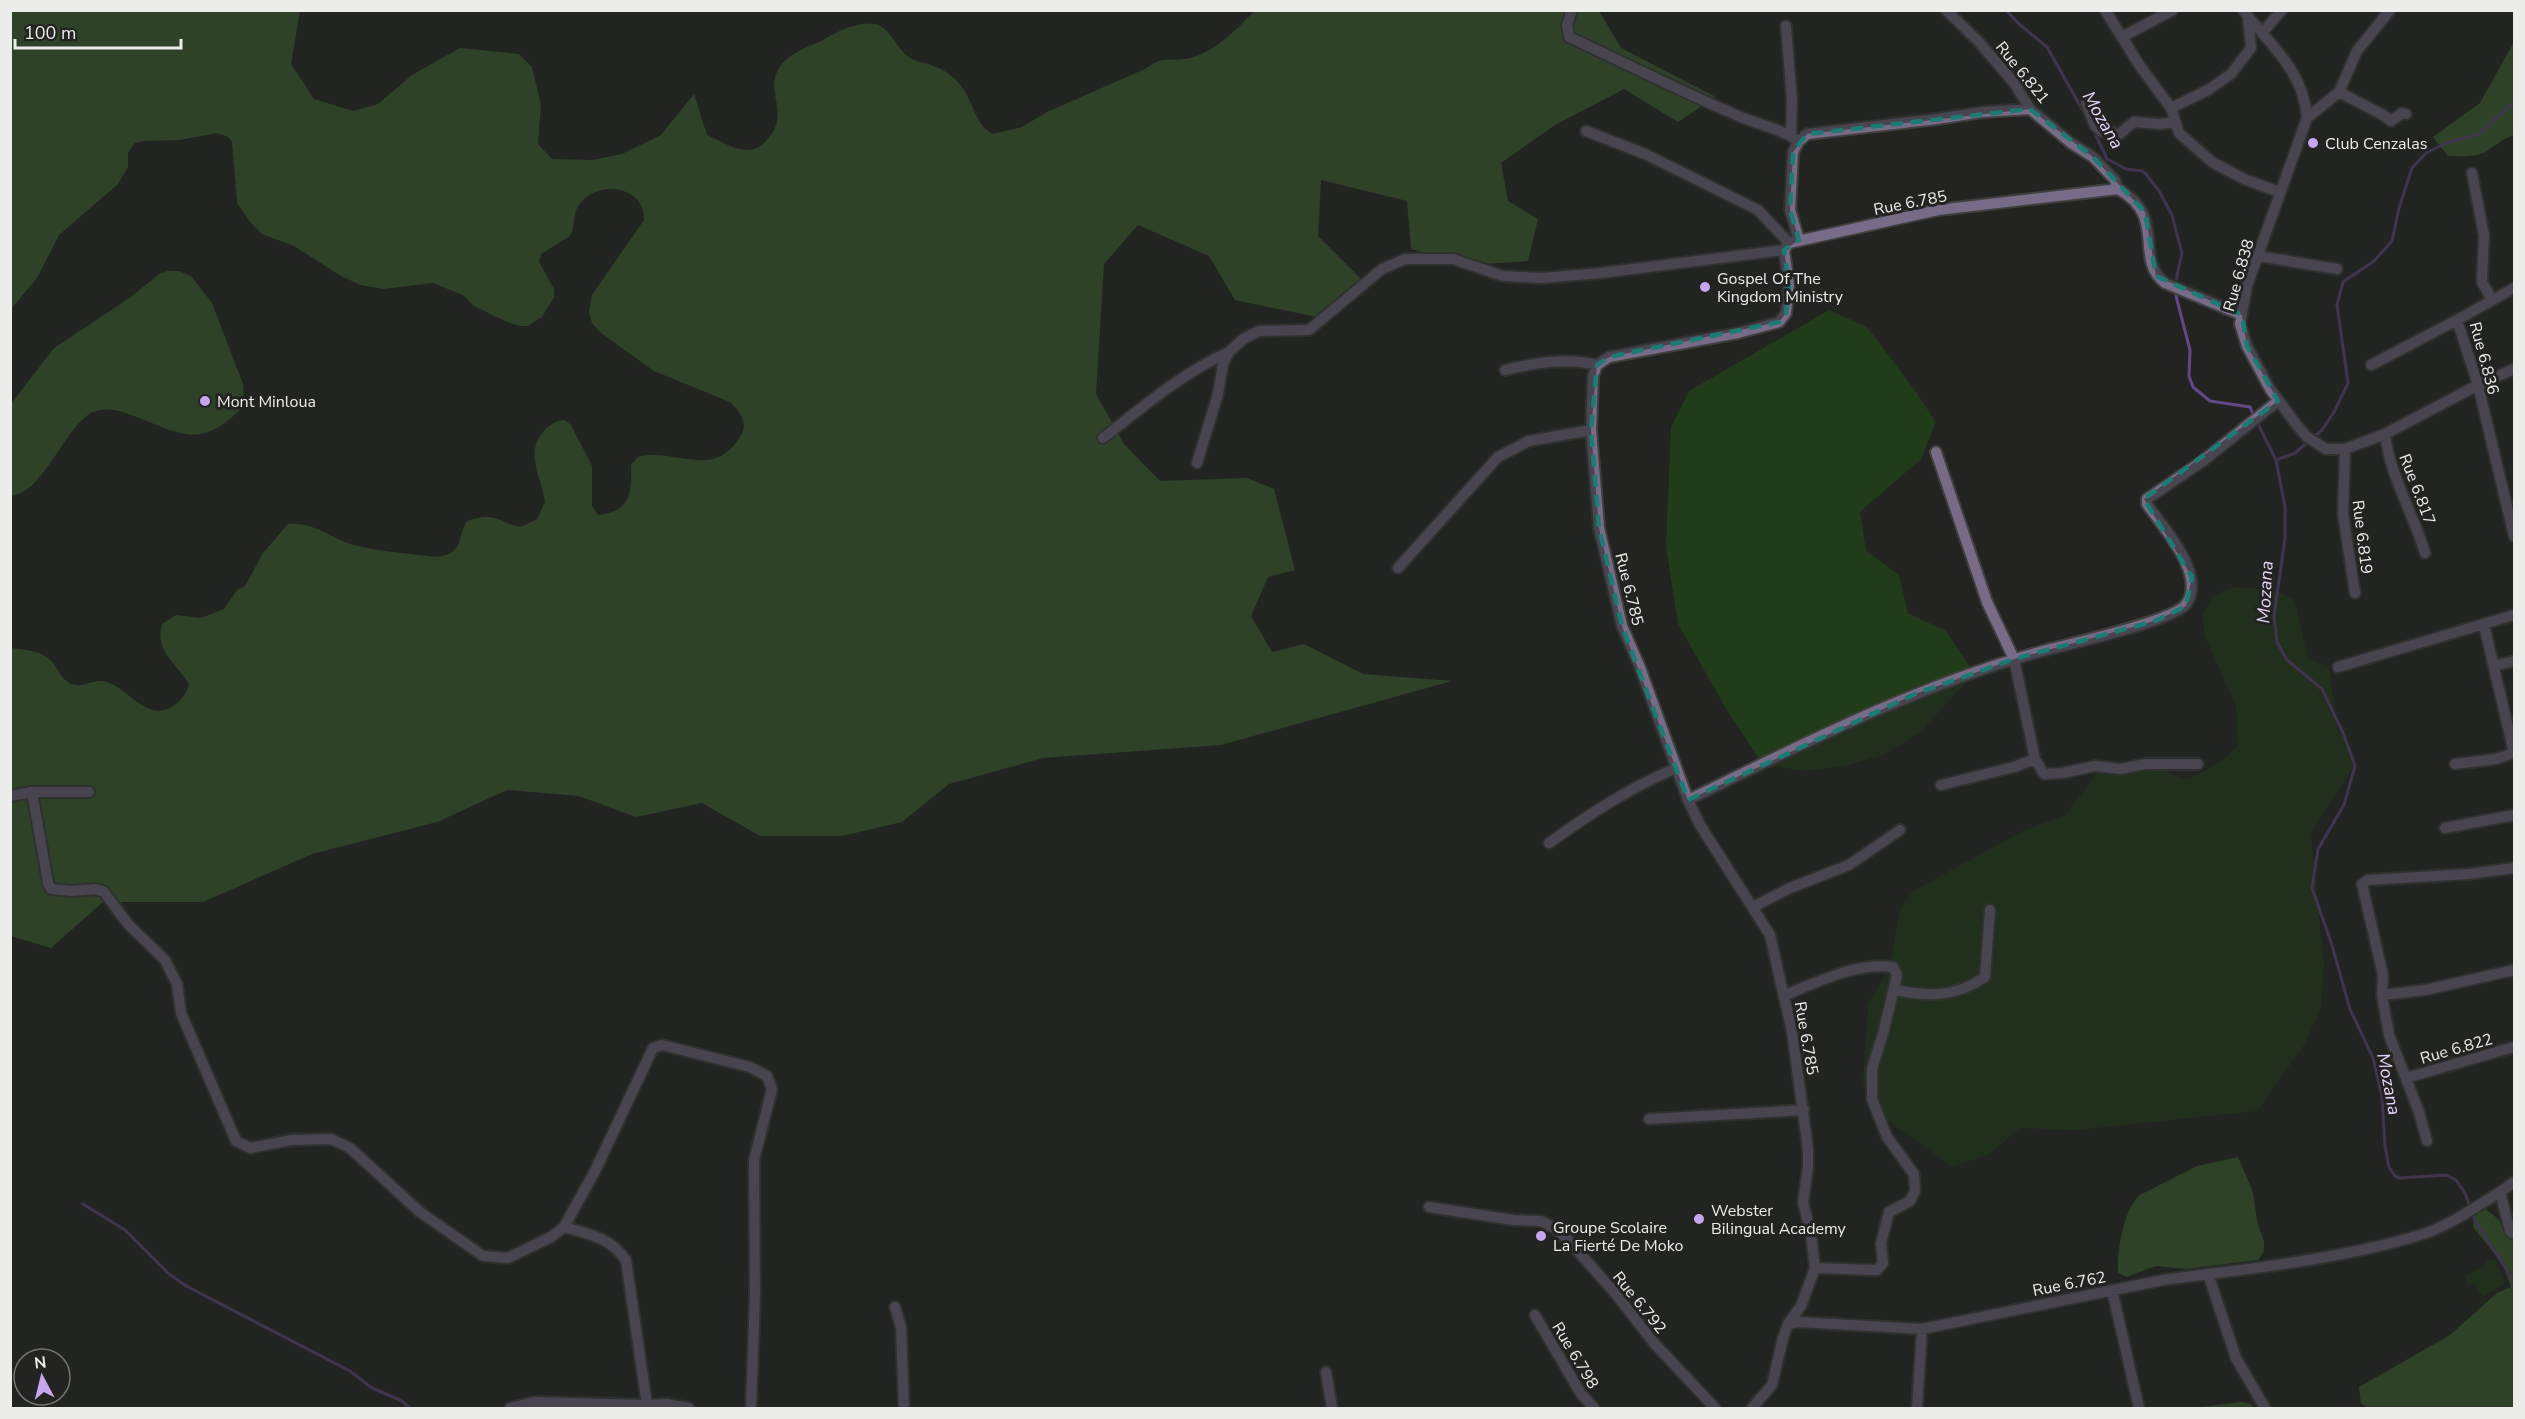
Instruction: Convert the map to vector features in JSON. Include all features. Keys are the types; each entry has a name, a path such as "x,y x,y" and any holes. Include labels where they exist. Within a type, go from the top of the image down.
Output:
{"street":[{"path":"1572,10 1566,25 1569,37 1737,116 1795,138 1807,134 1982,112 2030,109"},
{"name":"Rue 6.821","path":"1946,10 1979,42 2014,83 2030,109 2071,143 2093,157 2115,180 2118,189 2133,198 2145,212 2156,276 2165,283 2242,315"},
{"path":"2105,10 2140,66 2171,108 2185,141 2219,167 2279,192"},
{"path":"2122,37 2173,10"},
{"path":"2262,33 2282,10"},
{"path":"2307,117 2339,92 2357,51 2390,10"},
{"path":"2171,108 2208,90 2230,74 2251,48 2245,14"},
{"path":"2245,14 2283,56 2306,99 2307,117"},
{"path":"1505,370 1543,363 1581,361 1597,364 1609,357 1738,333 1779,322 1786,313 1789,285 1790,210 1795,138 1786,26"},
{"path":"2339,92 2384,115 2391,121 2402,113 2406,114"},
{"path":"2086,103 2095,126 2102,132 2111,131 2117,136 2134,122 2160,124 2175,122"},
{"name":"Rue 6.838","path":"2307,117 2247,286 2240,324 2244,340 2278,401 2296,424 2326,449 2345,449"},
{"path":"1586,131 1645,154 1758,210 1791,244"},
{"path":"2472,173 2484,235 2482,282 2492,300"},
{"name":"Rue 6.785","path":"1103,438 1180,379 1206,362 1229,352 1243,339 1259,331 1309,330 1382,269 1405,260 1453,259 1503,276 1542,278 1601,273 1791,244 1938,210 2118,189"},
{"path":"2258,256 2337,268"},
{"name":"Rue 6.836","path":"2514,288 2457,320 2478,385 2514,536"},
{"path":"2371,365 2457,320"},
{"path":"1197,463 1218,394 1223,364 1229,352"},
{"name":"Rue 6.785","path":"1597,364 1593,376 1591,430 1599,528 1622,626 1639,665 1688,800 1700,825 1770,935 1785,995 1803,1110 1808,1167 1803,1202 1811,1234 1815,1268 1801,1306 1788,1324 1772,1385 1752,1408"},
{"path":"2345,449 2385,434 2478,385 2514,369"},
{"path":"1688,800 1915,694 2014,659 2155,621 2186,606 2191,595 2192,577 2180,552 2147,504 2147,500 2203,461 2278,401"},
{"path":"1398,568 1498,457 1529,441 1591,430"},
{"name":"Rue 6.817","path":"2385,434 2392,465 2405,503 2415,520 2425,554"},
{"name":"Rue 6.819","path":"2345,449 2343,514 2355,593"},
{"path":"1936,452 1987,602 2014,659 2035,759 2044,774 2062,773 2095,766 2120,769 2145,764 2198,764"},
{"path":"2338,667 2514,615"},
{"path":"2455,764 2496,759 2514,753 2484,625"},
{"path":"2494,666 2514,662"},
{"path":"1941,784 2035,759"},
{"path":"1548,843 1601,805 1634,786 1676,768"},
{"path":"10,796 32,792 89,792"},
{"path":"32,792 51,889 72,891 96,889 104,892 128,924 165,960 177,984 181,1013 236,1141 250,1148 292,1140 331,1139 350,1148 420,1212 483,1256 508,1258 551,1237 564,1227 596,1171 654,1048 662,1045 750,1067 767,1076 772,1089 754,1160 755,1294 751,1408"},
{"path":"2445,828 2514,815"},
{"path":"1753,907 1790,888 1850,864 1900,830"},
{"path":"2427,1141 2390,1035 2382,995 2383,975 2362,884 2364,881 2469,874 2514,868"},
{"path":"1895,990 1917,994 1949,993 1968,989 1985,977 1990,910"},
{"path":"1785,995 1858,969 1881,965 1893,967 1897,975 1895,990 1872,1069 1872,1099 1887,1137 1914,1174 1915,1191 1910,1201 1889,1212 1881,1243 1883,1263 1877,1270 1815,1268"},
{"path":"2382,995 2425,990 2514,970"},
{"name":"Rue 6.822","path":"2406,1078 2514,1047"},
{"path":"1649,1119 1803,1110"},
{"name":"Rue 6.762","path":"1788,1324 1798,1322 1922,1329 2112,1290 2272,1266 2420,1235 2446,1224 2514,1182"},
{"path":"2500,1192 2510,1231 2514,1234"},
{"name":"Rue 6.792","path":"1430,1207 1513,1220 1541,1221 1556,1229 1615,1293 1654,1343 1715,1408"},
{"path":"564,1227 597,1237 617,1247 626,1260 647,1407"},
{"path":"2208,1274 2236,1358 2265,1408"},
{"path":"2112,1290 2139,1408"},
{"path":"896,1307 900,1327 904,1408"},
{"name":"Rue 6.798","path":"1535,1315 1581,1394 1594,1408"},
{"path":"1917,1408 1922,1329"},
{"path":"1326,1372 1332,1408"},
{"path":"510,1408 534,1402 647,1407 667,1404 689,1408"}],"highlighted area":[{"path":"2030,109 2093,157 2145,212 2156,276 2242,315 2247,346 2278,401 2144,499 2192,577 2186,606 2155,621 2014,659 1915,694 1688,800 1622,626 1599,528 1591,430 1597,365 1609,357 1779,322 1786,313 1789,285 1784,250 1799,240 1790,210 1793,152 1807,134"}],"green space":[{"path":"11,11 300,11 291,64 314,99 353,111 378,104 412,75 460,48 519,54 532,67 541,105 538,144 552,159 592,160 622,154 661,135 694,94 707,135 744,150 758,147 773,132 777,123 778,113 774,87 778,70 782,64 798,52 841,30 867,24 874,24 885,29 910,58 947,72 963,88 983,126 993,134 1022,127 1047,112 1157,62 1185,59 1204,53 1232,33 1254,11 1599,11 1621,48 1716,97 1678,122 1624,89 1555,125 1501,163 1508,201 1538,219 1528,261 1466,265 1411,249 1407,201 1321,180 1318,236 1369,287 1322,318 1235,300 1209,256 1138,225 1104,264 1096,394 1124,444 1160,481 1247,478 1274,489 1295,570 1268,577 1251,616 1272,652 1304,644 1363,674 1452,681 1221,745 1043,758 949,784 902,822 842,836 760,836 702,803 636,817 579,796 507,790 437,822 312,854 203,902 103,902 51,948 11,936 11,648 42,654 71,684 103,681 112,684 145,707 163,710 179,702 189,684 164,650 160,634 162,624 176,615 201,618 224,609 237,590 245,586 263,553 288,524 314,527 354,545 384,551 434,557 444,556 458,546 467,521 491,517 521,527 537,519 545,502 536,465 535,447 539,438 552,424 565,420 571,425 592,466 592,506 598,515 617,510 623,505 630,491 631,465 638,457 652,455 707,460 719,457 730,449 741,435 744,426 740,413 730,402 654,371 601,333 592,323 589,311 592,295 644,220 638,200 621,190 600,190 590,194 577,209 570,236 541,254 539,262 554,289 554,297 542,317 528,326 519,326 474,306 463,295 433,283 383,289 361,285 341,276 294,246 262,234 250,222 237,203 232,142 228,137 217,133 180,140 143,141 135,143 128,153 128,167 117,185 59,235 37,278 11,309"},
{"path":"2514,42 2514,135 2481,154 2448,156 2433,137 2480,103"},
{"path":"179,271 191,276 212,303 243,384 244,406 228,420 201,434 176,432 120,411 98,410 83,419 73,430 34,484 23,492 11,496 11,404 54,348 131,297 159,274"},
{"path":"1829,310 1867,327 1936,422 1921,459 1860,512 1866,551 1899,575 1908,613 1946,631 1974,674 1919,733 1883,755 1845,766 1802,771 1762,764 1724,705 1678,624 1666,546 1671,427 1689,391"},
{"path":"2233,587 2276,590 2295,601 2308,659 2329,666 2337,730 2350,746 2355,765 2311,833 2324,966 2321,1008 2304,1045 2257,1111 2077,1130 2020,1128 1990,1154 1952,1167 1885,1118 1863,1084 1868,1004 1889,969 1900,909 1913,891 2025,830 2064,816 2103,766 2148,763 2187,780 2223,760 2238,745 2236,706 2204,634 2203,614 2214,595"},
{"path":"2238,1157 2253,1192 2257,1221 2264,1241 2264,1251 2258,1260 2186,1269 2156,1266 2127,1277 2118,1273 2120,1243 2125,1220 2140,1195 2197,1166"},
{"path":"2483,1207 2497,1218 2514,1240 2514,1408 2370,1408 2361,1404 2359,1387 2450,1335 2497,1293 2511,1287 2502,1263 2473,1227 2474,1217"},
{"path":"2493,1259 2498,1263 2504,1284 2482,1297 2475,1283 2468,1285 2465,1275 2483,1267 2487,1261"},
{"path":"2241,1402 2251,1404 2253,1408 2192,1408"}],"waterway":[{"name":"Mozana","path":"2006,10 2047,47 2087,118"},
{"path":"2276,460 2295,453 2322,430 2348,383 2337,305 2343,282 2374,261 2392,241 2399,208 2412,168 2426,153 2446,143 2479,134 2514,102"},
{"name":"Mozana","path":"2093,129 2107,159 2126,169 2142,171 2146,174 2159,191 2172,215 2182,254 2177,275 2176,296 2190,350 2189,376 2193,387 2210,401 2250,407 2254,416"},
{"name":"Mozana","path":"2257,422 2276,460 2285,507 2285,538 2274,616 2277,642 2287,660 2322,689 2344,735 2355,766 2344,805 2318,849 2312,888 2331,942 2350,1009 2373,1058 2382,1096 2385,1146 2389,1167 2395,1176 2400,1178 2446,1175 2456,1180 2465,1193 2475,1220 2514,1282"},
{"path":"83,1204 125,1230 169,1274 188,1287 350,1371 372,1388 400,1400 410,1408"}],"place":[{"name":"Club Cenzalas","path":"2313,143"},
{"name":"Gospel Of The Kingdom Ministry","path":"1705,287"},
{"name":"Mont Minloua","path":"205,401"},
{"name":"Webster Bilingual Academy","path":"1699,1219"},
{"name":"Groupe Scolaire La Fierté De Moko","path":"1541,1236"}]}
